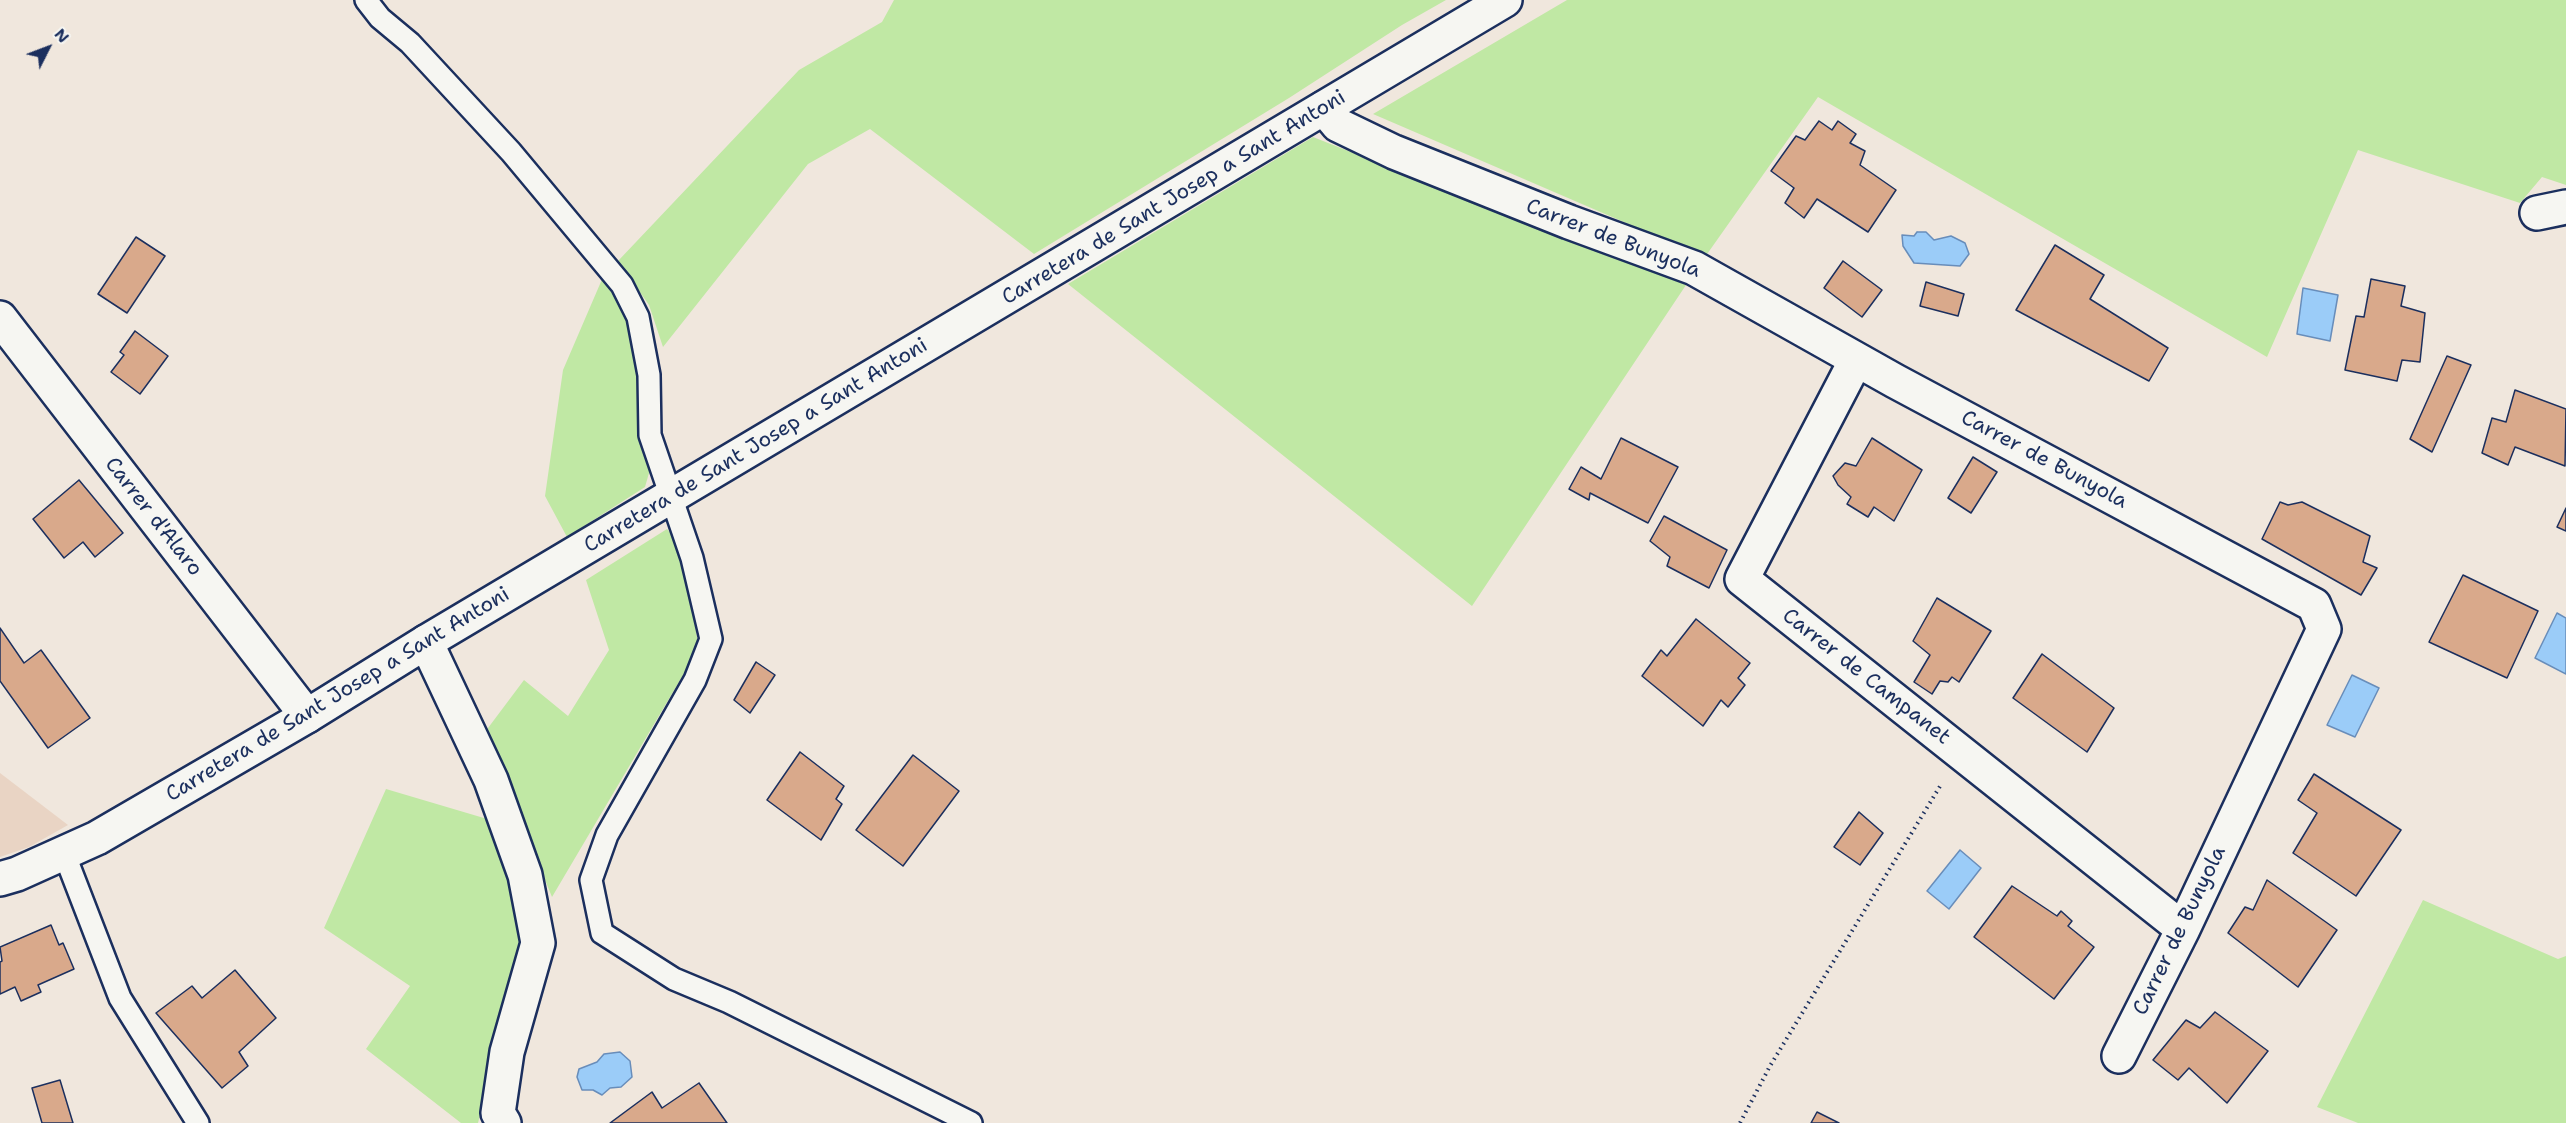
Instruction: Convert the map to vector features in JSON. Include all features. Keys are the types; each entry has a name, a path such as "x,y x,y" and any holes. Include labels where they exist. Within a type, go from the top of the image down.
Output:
{"street":[{"name":"Carretera de Sant Josep a Sant Antoni","path":"0,879 17,874 97,838 307,716 426,642 1505,0"},
{"name":"Carrer de Bunyola","path":"1324,108 1338,125 1394,152 1569,222 1694,268 1856,360 2314,605 2324,629 2183,929 2119,1056"},
{"name":"Carrer d'Alaro","path":"0,318 307,716"},
{"name":"Carrer de Campanet","path":"1856,360 1742,579 2183,929"},
{"path":"426,642 491,780 525,875 538,943 507,1052 498,1113 504,1123"}],"lane":[{"path":"366,0 380,18 410,43 511,152 622,285 638,317 649,375 650,435 692,558 711,639 695,680 607,835 591,880 602,933 674,979 729,1002 970,1123"},
{"path":"64,853 120,998 198,1123"}],"path":[{"path":"1740,1123 1770,1066 1962,752"}],"shaded area":[{"path":"0,773 68,825 29,847 0,857"}],"green space":[{"path":"894,0 1446,0 1402,25 1289,98 1034,254 870,129 808,164 663,347 649,305 618,261 799,70 882,22"},
{"path":"1567,0 2566,0 2566,185 2542,177 2520,203 2358,150 2267,357 1818,97 1705,257 1373,114"},
{"path":"1313,137 1686,285 1472,606 1068,284"},
{"path":"603,277 621,297 635,330 651,466 645,487 567,537 545,496 563,370"},
{"path":"667,529 680,545 699,648 552,897 485,732 524,680 568,716 609,650 586,580"},
{"path":"386,789 494,821 528,923 478,1123 461,1123 366,1049 410,986 324,928"},
{"path":"2423,900 2558,959 2566,956 2566,1123 2358,1123 2317,1107"}],"water":[{"path":"1917,232 1926,232 1934,240 1951,236 1965,243 1969,254 1960,266 1914,263 1903,246 1902,235 1914,236"},
{"path":"2303,288 2338,295 2330,341 2297,334"},
{"path":"2557,613 2566,618 2566,674 2535,658"},
{"path":"2352,675 2379,688 2355,737 2327,725"},
{"path":"1960,850 1981,868 1949,909 1927,891"},
{"path":"620,1052 630,1061 632,1077 621,1087 610,1088 602,1095 593,1090 582,1090 577,1077 579,1069 597,1062 604,1054"}],"building":[{"path":"1819,121 1832,130 1838,121 1856,134 1850,143 1865,151 1860,165 1896,190 1868,232 1817,199 1804,218 1785,203 1794,188 1771,171 1796,136 1805,140"},
{"path":"136,237 165,256 127,313 98,294"},
{"path":"2055,245 2104,275 2090,299 2168,348 2149,381 2016,310"},
{"path":"1843,261 1882,290 1862,317 1824,288"},
{"path":"2371,279 2405,286 2401,306 2425,313 2420,362 2402,360 2397,381 2345,370 2356,316 2364,317"},
{"path":"1926,282 1964,294 1958,316 1920,306"},
{"path":"135,331 168,356 140,394 111,372 124,355 120,352"},
{"path":"2447,356 2471,365 2432,452 2410,439"},
{"path":"2515,390 2566,409 2565,466 2515,447 2508,465 2482,453 2492,418 2506,422"},
{"path":"1621,438 1678,467 1648,523 1590,493 1589,500 1569,489 1581,467 1601,479"},
{"path":"1872,438 1922,470 1894,521 1874,507 1868,517 1847,504 1851,497 1838,485 1833,476 1845,463 1856,466"},
{"path":"1973,457 1997,472 1971,513 1948,498"},
{"path":"79,480 123,533 95,557 83,542 64,558 33,519"},
{"path":"2280,502 2288,505 2302,502 2370,536 2363,562 2377,568 2361,595 2262,539"},
{"path":"2566,508 2566,531 2557,527"},
{"path":"1664,516 1727,550 1709,588 1667,566 1670,557 1650,541"},
{"path":"2463,575 2538,611 2507,678 2429,642"},
{"path":"1937,598 1991,631 1959,682 1952,677 1948,682 1940,681 1932,694 1914,682 1930,655 1913,641"},
{"path":"1696,619 1750,663 1738,678 1745,685 1728,707 1721,700 1703,726 1642,676 1661,650 1667,656"},
{"path":"0,628 24,663 41,650 90,718 48,748 0,681"},
{"path":"2042,654 2114,708 2087,752 2013,698"},
{"path":"756,662 775,675 750,713 734,700"},
{"path":"800,752 844,786 836,799 842,804 821,840 767,800"},
{"path":"913,755 959,791 903,866 856,830"},
{"path":"2314,774 2401,830 2356,896 2293,853 2317,813 2298,800"},
{"path":"1859,812 1883,833 1860,865 1834,847"},
{"path":"2267,880 2337,930 2298,987 2228,933 2245,907 2253,910"},
{"path":"2012,886 2057,916 2061,911 2072,921 2068,926 2094,947 2054,999 1974,937"},
{"path":"51,925 59,945 63,943 74,969 38,985 41,992 21,1001 15,987 0,994 0,962 2,961 0,947"},
{"path":"235,970 276,1018 239,1052 248,1066 222,1088 156,1013 192,986 202,998"},
{"path":"2215,1012 2268,1051 2227,1103 2189,1068 2178,1080 2153,1060 2186,1020 2200,1028"},
{"path":"60,1080 73,1123 42,1123 32,1088"},
{"path":"699,1083 727,1123 610,1123 652,1092 662,1108"},
{"path":"1817,1112 1839,1123 1811,1123"}]}
